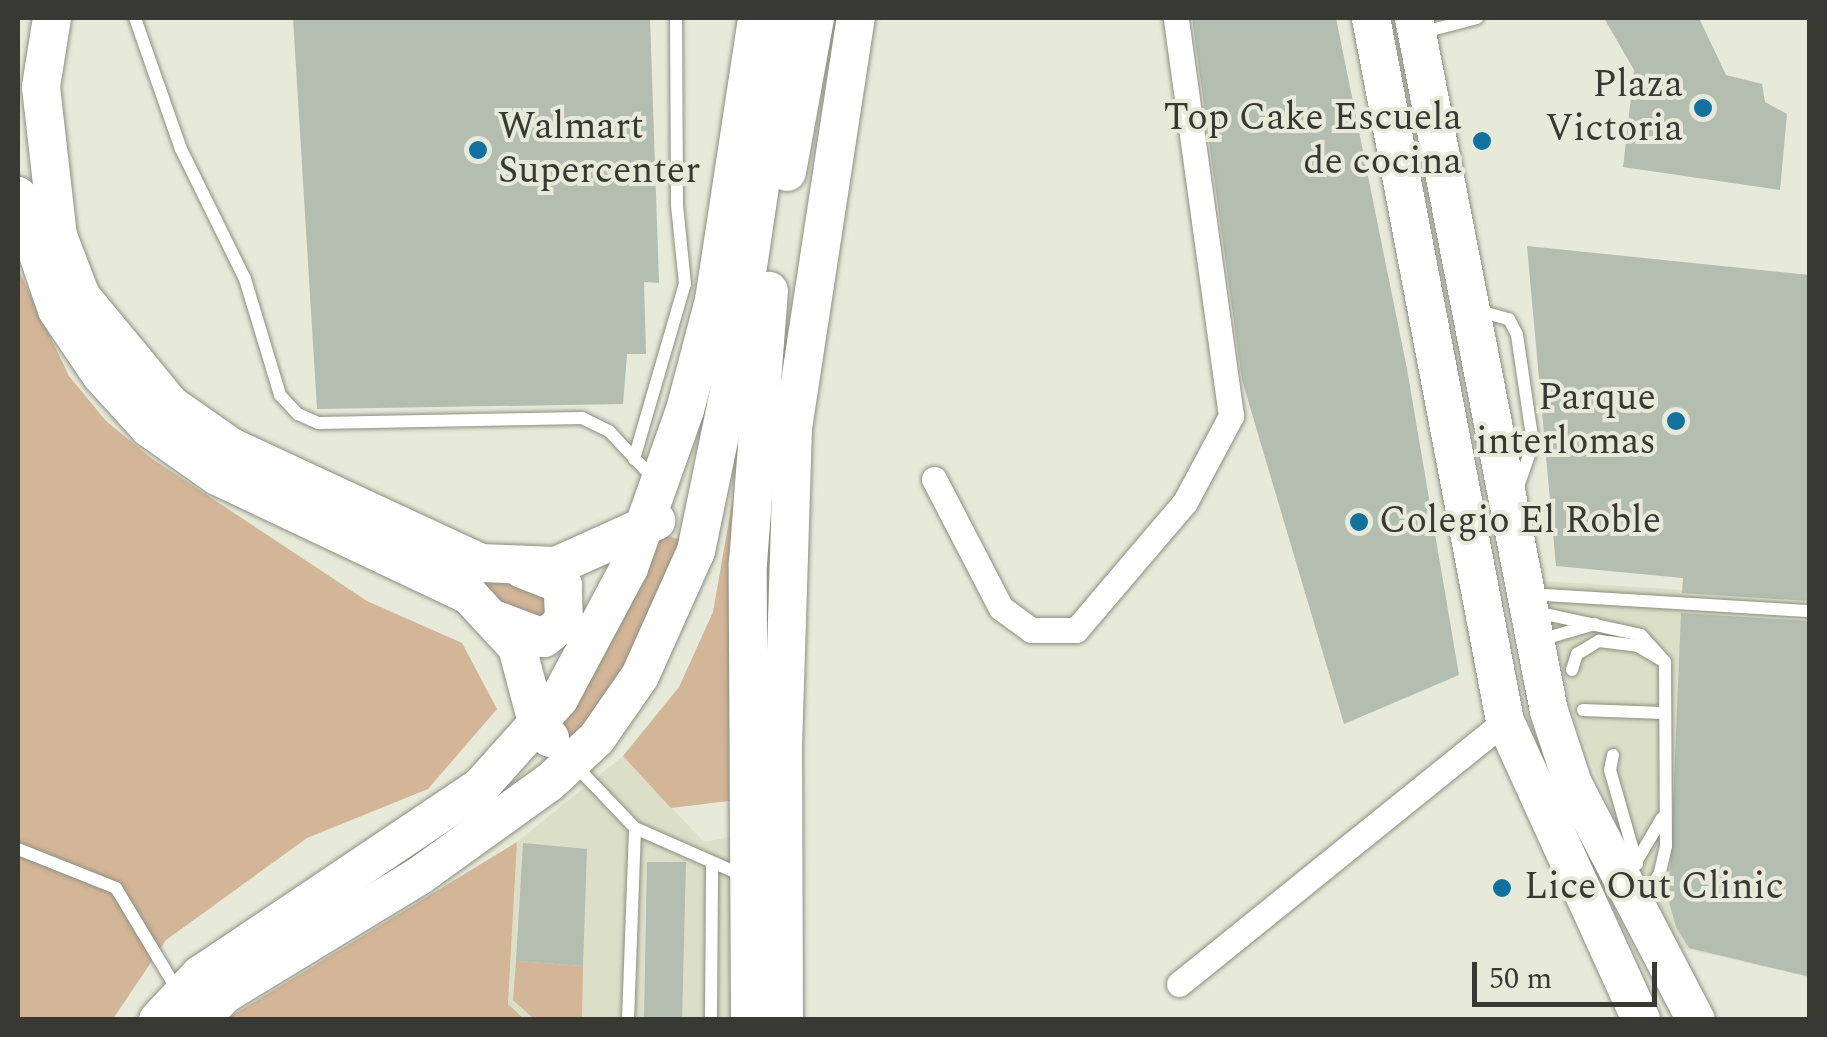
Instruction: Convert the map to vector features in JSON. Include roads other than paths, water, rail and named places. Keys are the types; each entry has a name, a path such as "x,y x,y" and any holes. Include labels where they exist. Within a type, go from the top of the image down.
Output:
{"main road":[{"path":"18,196 57,310 100,375 150,428 218,476 440,578 499,621 544,638 568,610 563,585 516,568 450,553 231,447 171,405 126,356 81,296 58,236 40,87 52,18"},
{"path":"179,1011 458,804 538,726 577,668 656,503 714,300 757,18"},
{"path":"179,1011 274,962 419,876 572,762 618,713 680,597 699,528 730,387 785,18"},
{"path":"750,1020 730,871 753,456 766,310 815,18"},
{"path":"784,1020 783,747 794,428 856,18"},
{"path":"1371,18 1505,721 1641,1020"},
{"path":"1416,26 1530,615 1573,784 1632,884 1696,1020"},
{"path":"1391,127 1433,115"},
{"path":"516,568 571,561 656,503"},
{"path":"656,503 699,528"},
{"path":"499,621 518,647 538,726 572,762"}],"street":[{"path":"934,479 1000,608 1030,630 1076,630 1186,502 1231,416 1176,18"},
{"path":"1179,984 1505,721"}],"lane":[{"path":"136,18 181,149 245,279 280,395 298,414 318,424 564,415 599,424 634,460 656,503"},
{"path":"634,460 685,284 676,205 676,18"},
{"path":"1416,26 1478,18"},
{"path":"1530,615 1810,611"},
{"path":"1530,615 1596,624 1641,636 1665,662 1660,873 1632,884"},
{"path":"1530,615 1596,624"},
{"path":"1572,670 1585,646 1600,641 1638,646 1665,662"},
{"path":"1583,710 1664,713"},
{"path":"1613,756 1610,770 1632,884"},
{"path":"572,762 635,828 730,871 711,1020"},
{"path":"1632,884 1664,816"},
{"path":"628,1020 635,828"},
{"path":"18,850 116,888 179,1011"}],"place":[{"name":"Plaza Victoria","path":"1703,108"},
{"name":"Top Cake Escuela de cocina","path":"1482,141"},
{"name":"Walmart Supercenter","path":"478,150"},
{"name":"Parque interlomas","path":"1676,421"},
{"name":"Colegio El Roble","path":"1359,522"},
{"name":"Lice Out Clinic","path":"1502,888"}]}
